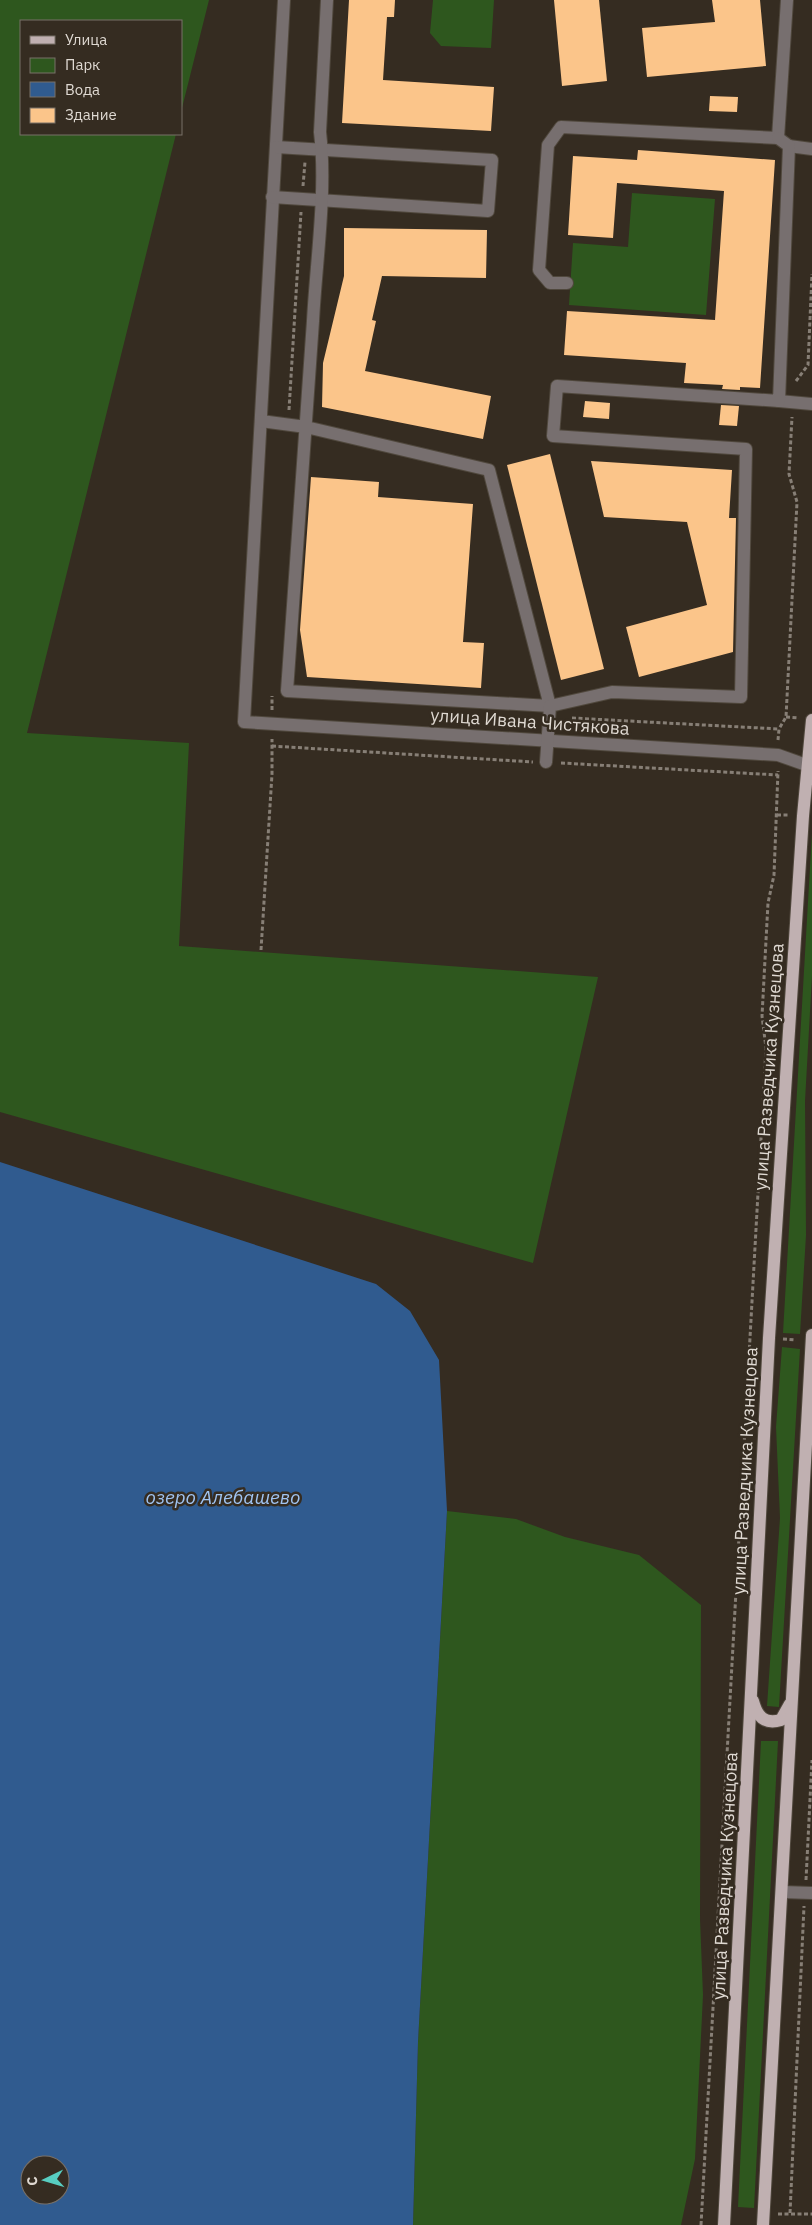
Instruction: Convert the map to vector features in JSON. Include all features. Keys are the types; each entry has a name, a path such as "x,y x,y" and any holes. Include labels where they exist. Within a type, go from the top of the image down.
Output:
{"main road":[{"name":"улица Разведчика Кузнецова","path":"725,2219 769,1338 803,816 810,767 812,720"},
{"path":"764,2221 812,1335"},
{"path":"752,1696 756,1711 762,1720 771,1723 780,1720 784,1716 793,1698"}],"street":[{"path":"284,0 261,421 306,427 489,470 550,706 546,762"},
{"path":"328,0 320,132 322,150 320,200 287,691 550,706 612,692 741,697 746,449 553,436 557,386 812,404"},
{"path":"778,138 787,0"},
{"path":"567,283 550,283 539,270 548,145 560,127 778,138 789,146 812,149"},
{"path":"272,197 488,211 492,160 276,146"},
{"path":"779,401 789,146"},
{"name":"улица Ивана Чистякова","path":"261,421 244,722 778,754 810,767"},
{"path":"782,1892 808,1893"}],"path":[{"path":"701,2225 765,1058 762,1016 768,903 774,875 779,729 786,717 797,502 788,474 794,383 808,365 812,274"},
{"path":"272,746 778,775"},
{"path":"790,2212 808,1893 812,1760"},
{"path":"701,2212 725,2219"},
{"path":"764,2221 790,2212 812,2214"}],"green space":[{"path":"0,0 209,0 182,108 182,20 20,20 20,135 176,135 27,733 189,743 179,946 598,977 533,1263 0,1112"},
{"path":"433,0 494,0 491,48 441,46 430,33"},
{"path":"632,193 715,199 706,315 569,305 573,243 628,247"},
{"path":"812,833 812,976 805,1101 806,1235 800,1334 783,1333"},
{"path":"782,1347 800,1349 779,1707 767,1706 780,1518 776,1427"},
{"path":"447,1511 516,1519 565,1537 639,1555 701,1605 700,1919 703,1995 695,2159 681,2225 413,2225 418,2042"},
{"path":"761,1741 778,1741 754,2208 738,2207"}],"water":[{"name":"озеро Алебашево","path":"0,1162 376,1284 410,1311 439,1360 447,1511 418,2042 413,2225 0,2225"}],"building":[{"path":"349,0 395,0 394,17 387,17 383,80 494,87 491,131 342,123"},
{"path":"554,0 599,0 607,81 562,86"},
{"path":"712,0 760,0 766,66 647,77 642,28 715,22"},
{"path":"710,96 738,97 737,112 709,111"},
{"path":"638,150 775,160 760,388 740,387 740,390 722,389 723,385 684,383 686,363 564,355 567,311 715,320 724,191 617,183 613,238 568,235 573,156 637,160"},
{"path":"344,228 487,230 486,278 382,276 372,320 376,321 365,371 491,396 483,439 322,407 323,363 344,276"},
{"path":"585,401 610,403 609,419 583,417"},
{"path":"721,405 739,406 737,426 719,425"},
{"path":"550,454 604,669 561,680 507,465"},
{"path":"591,461 732,470 729,518 736,518 733,652 639,677 626,627 707,605 687,522 604,517"},
{"path":"311,477 379,482 378,497 473,504 463,642 484,643 481,688 307,677 300,630"}]}
